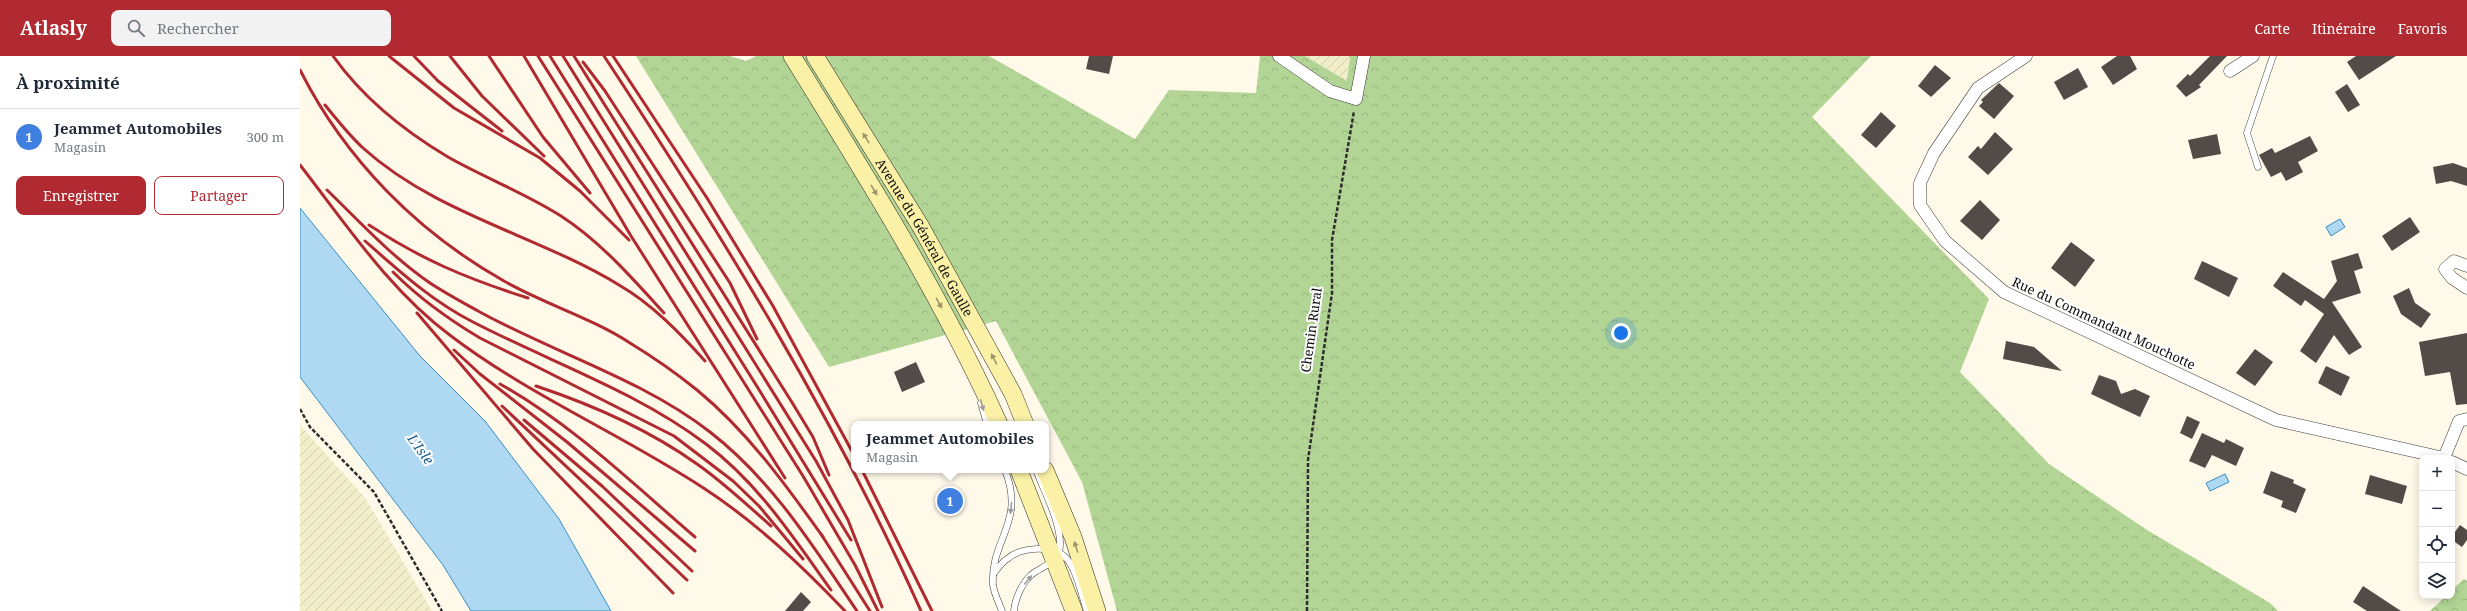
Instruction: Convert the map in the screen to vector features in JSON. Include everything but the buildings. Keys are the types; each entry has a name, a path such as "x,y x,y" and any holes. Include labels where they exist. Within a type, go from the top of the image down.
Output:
{"main road":[{"name":"Avenue du Général de Gaulle","path":"792,56 906,243 969,358 998,421"},
{"name":"Avenue du Général de Gaulle","path":"815,56 921,227 1013,394 1025,421"},
{"path":"1020,473 1055,554 1074,611"},
{"path":"1046,473 1073,537 1097,611"}],"street":[{"path":"1278,56 1330,91 1356,98 1364,56"},
{"name":"Rue du Commandant Mouchotte","path":"2026,56 1978,88 1934,152 1920,184 1920,205 1945,241 2004,292 2276,420 2431,455"},
{"path":"2230,71 2253,56"},
{"path":"2467,266 2454,261 2445,269 2452,278 2467,288"},
{"path":"2445,455 2459,421 2467,418"},
{"path":"2455,463 2467,469"}],"lane":[{"path":"786,56 810,85"},
{"path":"2258,167 2247,133 2273,56"},
{"path":"969,358 986,421"},
{"path":"1013,394 1018,421"},
{"path":"1002,611 993,585 996,555 1007,529 1013,505 1010,483 1006,473"},
{"path":"1014,611 1022,587 1031,576 1055,554 1061,544 1058,529 1037,473"},
{"path":"994,573 1007,558 1022,551 1055,554 1068,559 1078,582 1087,611"}],"path":[{"name":"Chemin Rural","path":"1307,611 1308,460 1332,293 1332,240 1356,98"},
{"path":"300,409 310,427 374,492 442,611"}],"shaded area":[{"path":"1305,56 1350,56 1347,81"},
{"path":"300,425 366,499 432,611 300,611"}],"green space":[{"path":"636,56 730,56 746,61 756,56 989,56 1135,139 1169,90 1256,93 1260,56 1305,56 1347,81 1350,56 1871,56 1812,117 1989,299 1960,372 2049,464 2147,530 2270,603 2278,611 1117,611 1082,482 996,321 829,367"},
{"path":"2464,579 2467,581 2467,611 2430,611 2443,599 2455,599 2455,587"}],"water":[{"name":"L'Isle","path":"300,208 420,356 485,421 559,519 611,611 471,611 443,565 300,377"},
{"path":"2340,219 2345,227 2331,236 2326,227"},
{"path":"2225,474 2229,482 2210,491 2206,483"}],"railway":[{"path":"333,56 357,86 400,125 448,157 533,200 576,226 616,261 664,313"},
{"path":"389,56 454,108 540,158 580,191 629,240"},
{"path":"414,56 438,81 502,131"},
{"path":"450,56 482,96 544,156"},
{"path":"489,56 543,137 590,193"},
{"path":"524,56 631,236 785,478"},
{"path":"538,56 803,476 855,565 878,611"},
{"path":"550,56 758,388 851,540"},
{"path":"563,56 816,461 848,520 882,607"},
{"path":"574,56 793,404 813,437 829,475"},
{"path":"604,56 691,190 733,258 774,327 851,467"},
{"path":"613,56 707,198 773,306 851,449"},
{"path":"583,62 605,91 730,283 757,339"},
{"path":"300,70 318,103 361,163 413,216 472,262 519,289 584,318 615,334 673,371 697,390 733,423 765,459 823,537"},
{"path":"325,105 363,148 392,171 422,190 454,207 587,267 619,285 654,310 686,340 705,361"},
{"path":"300,165 370,256 408,299 429,318 481,358 512,378 674,469 724,502 778,546 845,611"},
{"path":"327,190 389,251 436,287 507,326 627,381 684,413 710,432 733,451 773,493 808,539 857,611"},
{"path":"369,225 446,268 485,284 528,298"},
{"path":"365,241 417,285 458,314 502,337 592,378 651,408 706,444 743,476 759,494 789,531 831,590"},
{"path":"393,272 434,308 480,338 674,436 733,481 759,506 803,559"},
{"path":"417,313 533,449 673,593"},
{"path":"454,350 480,374 567,442 695,551"},
{"path":"500,384 527,400 577,436 695,537"},
{"path":"536,386 578,401 620,419 678,451 707,471 771,526"},
{"path":"502,406 687,580"},
{"path":"524,420 602,486 692,571"},
{"path":"854,473 887,538 921,611"},
{"path":"863,473 932,611"},
{"path":"821,534 870,611"}],"place":[{"name":"Jeammet Automobiles","path":"950,501"}]}
